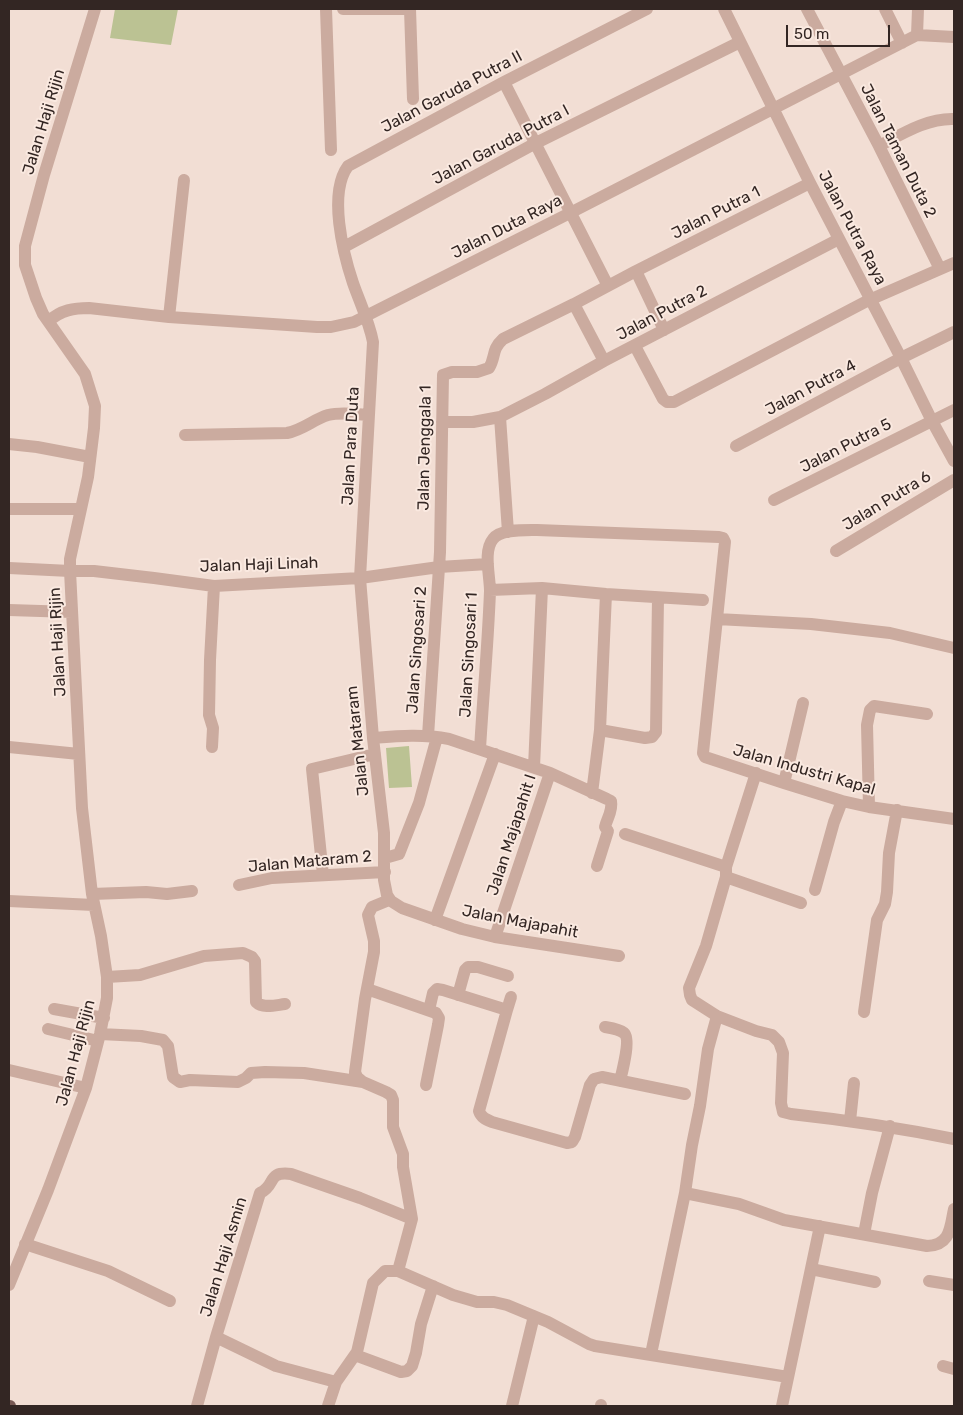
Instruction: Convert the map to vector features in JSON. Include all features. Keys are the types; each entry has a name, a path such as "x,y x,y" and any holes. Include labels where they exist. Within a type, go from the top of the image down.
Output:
{"street":[{"name":"Jalan Haji Rijin","path":"9,1285 48,1190 86,1088 104,1018 107,998 107,977 93,900 82,808 70,572 70,559 85,493 94,428 94,406 85,374 43,314 30,281 24,246 95,9"},
{"path":"326,9 332,150"},
{"path":"343,9 410,9 413,99"},
{"name":"Jalan Garuda Putra II","path":"344,247 338,208 338,193 343,173 348,166 504,82 647,9"},
{"name":"Jalan Putra Raya","path":"724,9 772,109 954,461"},
{"name":"Jalan Taman Duta 2","path":"807,9 879,146 940,269"},
{"path":"884,9 902,43"},
{"path":"918,9 917,35 954,37"},
{"name":"Jalan Duta Raya","path":"49,321 60,313 79,308 169,317 317,327 344,325 367,316 917,35"},
{"name":"Jalan Garuda Putra I","path":"344,247 534,144 740,42"},
{"path":"504,82 608,286"},
{"path":"879,146 921,126 936,121 954,119"},
{"path":"169,317 184,180"},
{"name":"Jalan Putra 1","path":"499,343 503,339 810,183"},
{"name":"Jalan Putra 2","path":"442,422 473,422 500,417 839,239"},
{"path":"344,247 353,283 367,316"},
{"path":"635,346 663,399 667,402 674,402 870,299 954,263"},
{"path":"636,271 664,330"},
{"path":"574,304 604,361"},
{"name":"Jalan Para Duta","path":"360,578 368,415 373,357 373,342 367,316"},
{"name":"Jalan Putra 4","path":"736,446 901,358 954,332"},
{"name":"Jalan Jenggala 1","path":"439,566 443,375 452,372 477,372 490,368 495,348 499,343"},
{"name":"Jalan Putra 5","path":"774,500 954,410"},
{"path":"184,435 288,434 298,431 328,415 368,415"},
{"path":"500,417 508,532 537,530 723,538 725,542 717,619 811,624 890,633 954,648"},
{"path":"9,444 90,457"},
{"name":"Jalan Putra 6","path":"836,551 954,480"},
{"path":"9,509 80,509"},
{"name":"Jalan Singosari 1","path":"480,749 490,590 488,548 495,536 508,532"},
{"name":"Jalan Haji Linah","path":"9,568 104,572 214,586 360,578 439,566 488,564"},
{"name":"Jalan Singosari 2","path":"385,858 399,854 404,842 419,803 432,736 439,566"},
{"name":"Jalan Mataram","path":"360,578 373,738 384,833 385,890 389,900"},
{"path":"212,747 213,728 209,715 214,586"},
{"path":"490,590 542,588 703,600"},
{"path":"534,766 542,588"},
{"path":"592,793 600,730 606,594"},
{"path":"600,730 645,738 652,737 656,732 658,598"},
{"path":"9,610 72,612"},
{"name":"Jalan Industri Kapal","path":"717,619 703,753 705,757 842,801 869,807 954,819"},
{"path":"784,783 803,703"},
{"path":"869,807 867,725 870,710 874,706 927,714"},
{"path":"373,738 413,735 449,739 550,772 611,801 612,806 605,827 608,831 597,866"},
{"path":"9,748 79,754"},
{"path":"323,875 312,769 375,754"},
{"path":"435,920 495,754"},
{"name":"Jalan Majapahit I","path":"495,937 550,772"},
{"path":"756,773 706,946 689,988 692,1000 718,1016 756,1031 772,1035 778,1042 783,1052 781,1103 783,1112 890,1126 954,1139"},
{"path":"815,890 834,822 842,801"},
{"path":"864,1012 877,920 885,904 887,892 889,853 897,810"},
{"path":"625,834 726,872 800,903"},
{"name":"Jalan Mataram 2","path":"239,885 272,878 385,872"},
{"path":"9,900 93,900 146,892 167,894 192,891"},
{"path":"362,1082 355,1072 374,952 368,915 372,907 389,900"},
{"name":"Jalan Majapahit","path":"389,900 402,908 462,929 495,937 619,956"},
{"path":"107,977 140,975 154,972 189,959 204,956 243,953 252,956 254,961 256,1002 263,1006 285,1004"},
{"path":"458,995 465,970 468,967 478,967 508,976"},
{"path":"367,989 436,1013 439,1018 426,1085"},
{"path":"429,1010 431,998 435,990 442,990 507,1010"},
{"path":"511,997 480,1103 480,1115 485,1119 567,1143 572,1142 575,1137 590,1085 594,1079 602,1077 684,1094"},
{"path":"54,1009 104,1018"},
{"path":"651,1354 684,1193 708,1049 718,1016"},
{"path":"605,1027 623,1033 626,1037 620,1081"},
{"path":"48,1029 99,1038 148,1037 163,1040 168,1046 173,1077 180,1082 190,1080 238,1082 251,1074 265,1072 304,1073 362,1082 391,1095 393,1100 393,1127 403,1154 403,1167 412,1219 398,1271"},
{"path":"9,1070 86,1088"},
{"path":"850,1121 854,1083"},
{"path":"864,1234 872,1193 890,1126"},
{"name":"Jalan Haji Asmin","path":"198,1406 216,1337 260,1193 266,1190 273,1177 283,1173 291,1174 412,1219"},
{"path":"684,1193 739,1204 784,1220 918,1244 935,1245 942,1243 949,1232 954,1209"},
{"path":"782,1406 820,1226"},
{"path":"25,1244 108,1271 170,1302"},
{"path":"811,1269 875,1282"},
{"path":"328,1406 336,1382 357,1352 373,1283 385,1271 398,1271 477,1302 507,1304 589,1344 788,1377"},
{"path":"929,1282 954,1286"},
{"path":"355,1355 401,1372 407,1371 412,1366 416,1353 421,1324 433,1286"},
{"path":"512,1406 534,1316"},
{"path":"216,1337 276,1366 336,1382"}],"green space":[{"path":"115,9 178,9 171,45 110,38"},
{"path":"409,746 412,787 389,788 386,748"}]}
